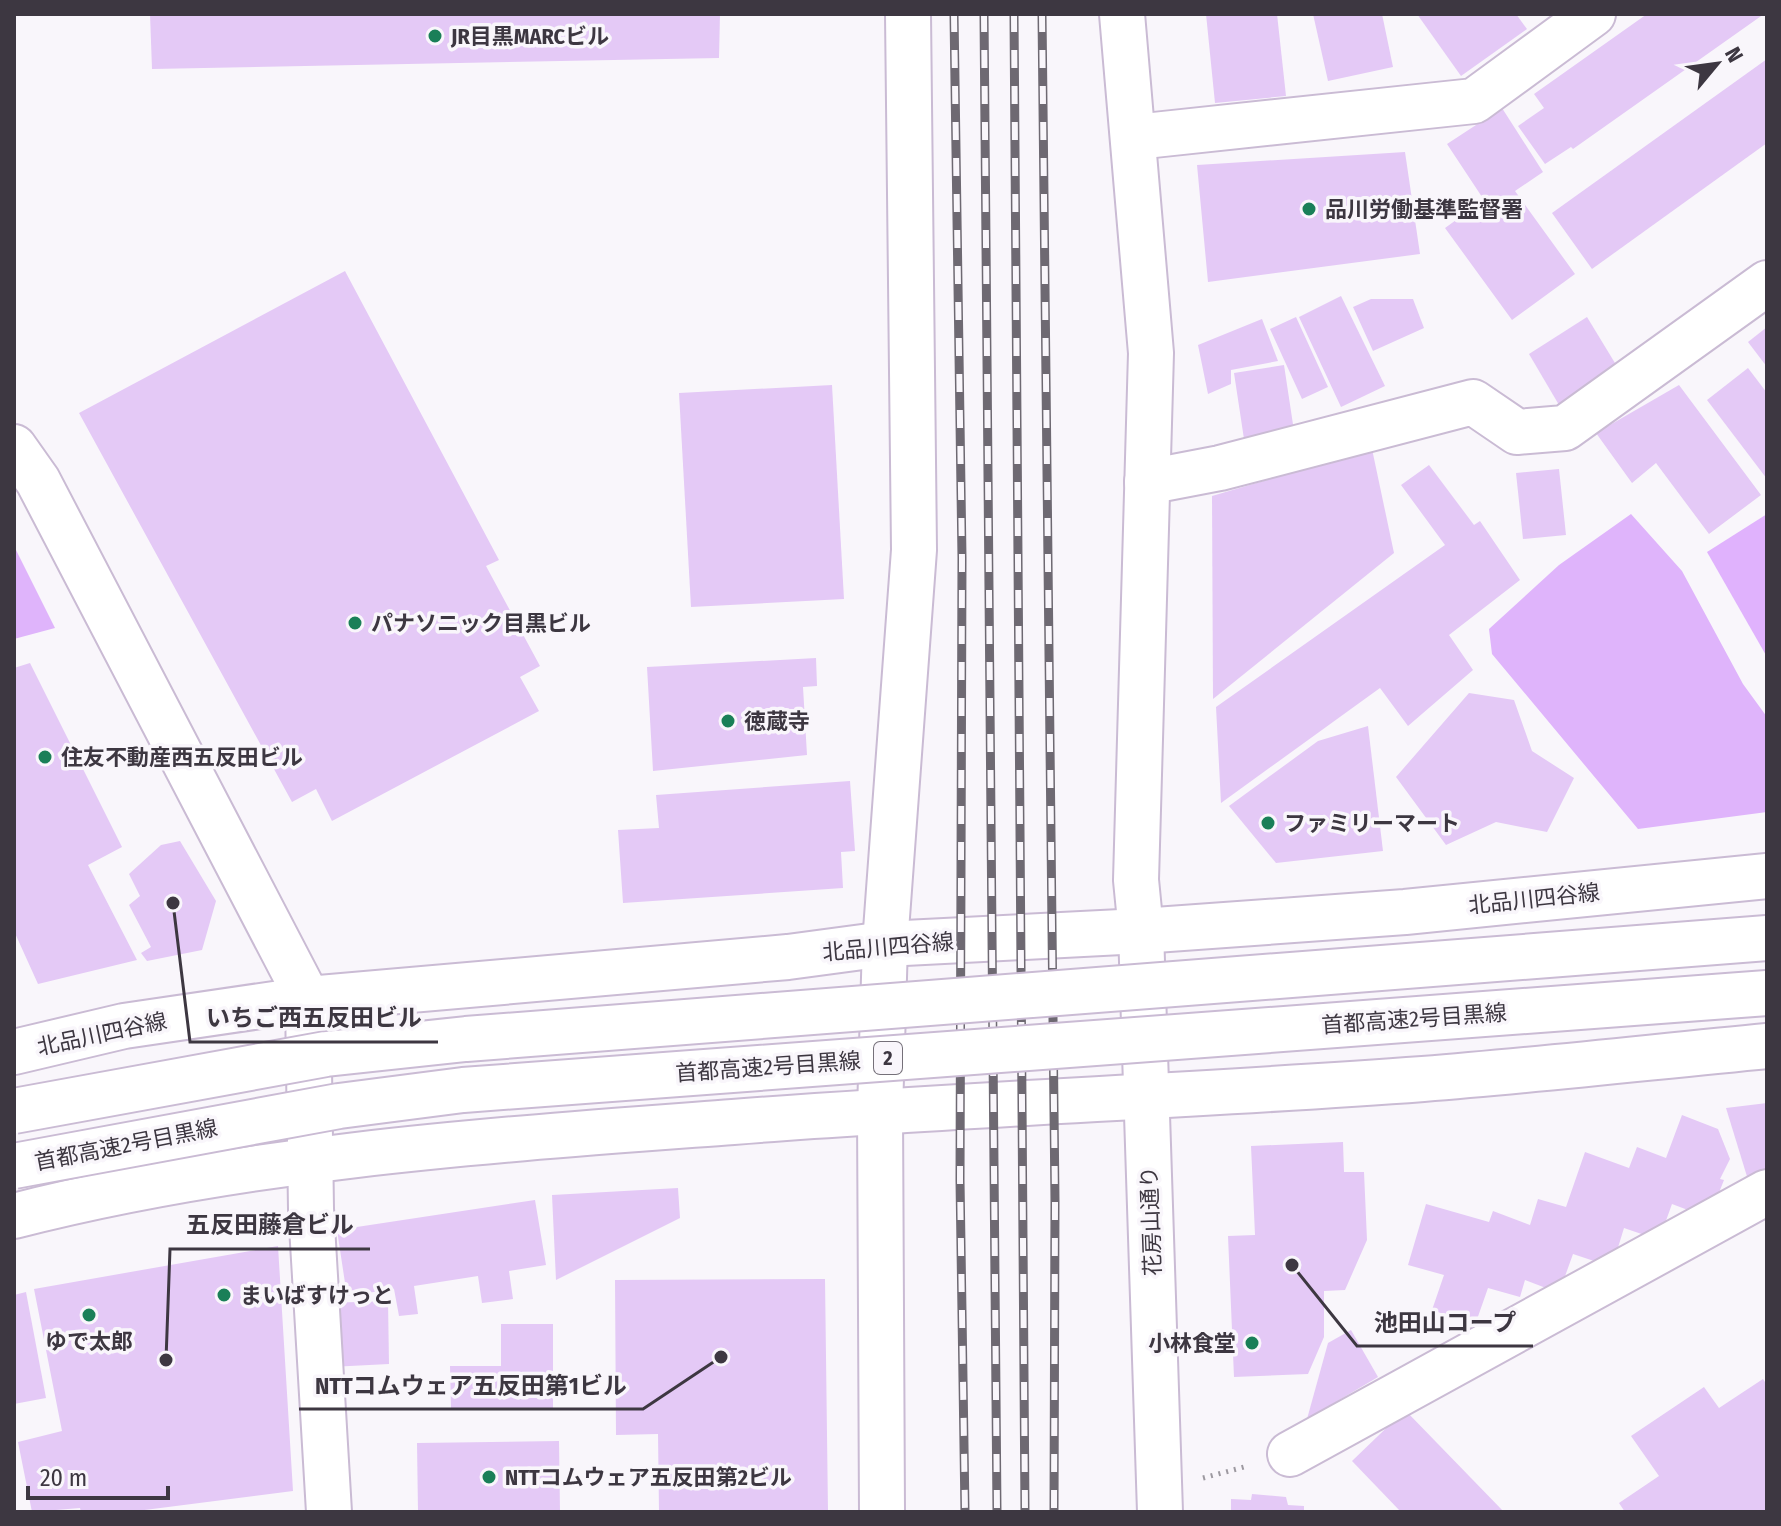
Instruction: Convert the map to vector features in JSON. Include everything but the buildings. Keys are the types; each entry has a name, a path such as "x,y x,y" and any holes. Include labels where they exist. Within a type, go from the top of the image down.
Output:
{"main road":[{"path":"882,1512 880,1111 885,944 914,550 908,14"},
{"name":"花房山通り","path":"1122,14 1135,137 1151,353 1136,880 1141,931 1160,1501"},
{"path":"1135,137 1474,101 1593,14"},
{"path":"1147,482 1220,468 1473,402 1517,432 1565,428 1767,283"},
{"path":"14,447 38,481 308,999 309,1162 329,1512"},
{"name":"北品川四谷線","path":"14,1052 124,1026 308,999 788,957 885,944 1141,931 1405,912 1767,876"},
{"path":"14,1111 326,1054 466,1039 1767,938"},
{"name":"首都高速2号目黒線","path":"14,1166 339,1106 463,1090 1767,993"},
{"path":"14,1216 75,1200 309,1162 471,1141 880,1111 1424,1079 1767,1046"},
{"path":"1290,1454 1767,1192"}],"path":[{"path":"1160,1501 1290,1454"}],"shaded area":[{"path":"1631,514 1682,571 1743,684 1767,717 1767,812 1638,829 1492,654 1489,629 1559,565"},
{"path":"1767,514 1767,657 1707,552"},
{"path":"14,546 55,628 14,639"}],"railway":[{"path":"954,14 962,558 960,1180 965,1512"},
{"path":"984,14 997,1512"},
{"path":"1014,14 1025,1512"},
{"path":"1042,14 1055,1201 1054,1512"}],"place":[{"name":"JR目黒MARCビル","path":"435,36"},
{"name":"品川労働基準監督署","path":"1309,209"},
{"name":"パナソニック目黒ビル","path":"355,623"},
{"name":"徳蔵寺","path":"728,721"},
{"name":"住友不動産西五反田ビル","path":"45,757"},
{"name":"ファミリーマート","path":"1268,823"},
{"name":"いちご西五反田ビル","path":"173,903"},
{"name":"池田山コープ","path":"1292,1265"},
{"name":"まいばすけっと","path":"224,1295"},
{"name":"ゆで太郎","path":"89,1315"},
{"name":"小林食堂","path":"1252,1343"},
{"name":"NTTコムウェア五反田第1ビル","path":"721,1357"},
{"name":"五反田藤倉ビル","path":"166,1360"},
{"name":"NTTコムウェア五反田第2ビル","path":"489,1477"}]}
